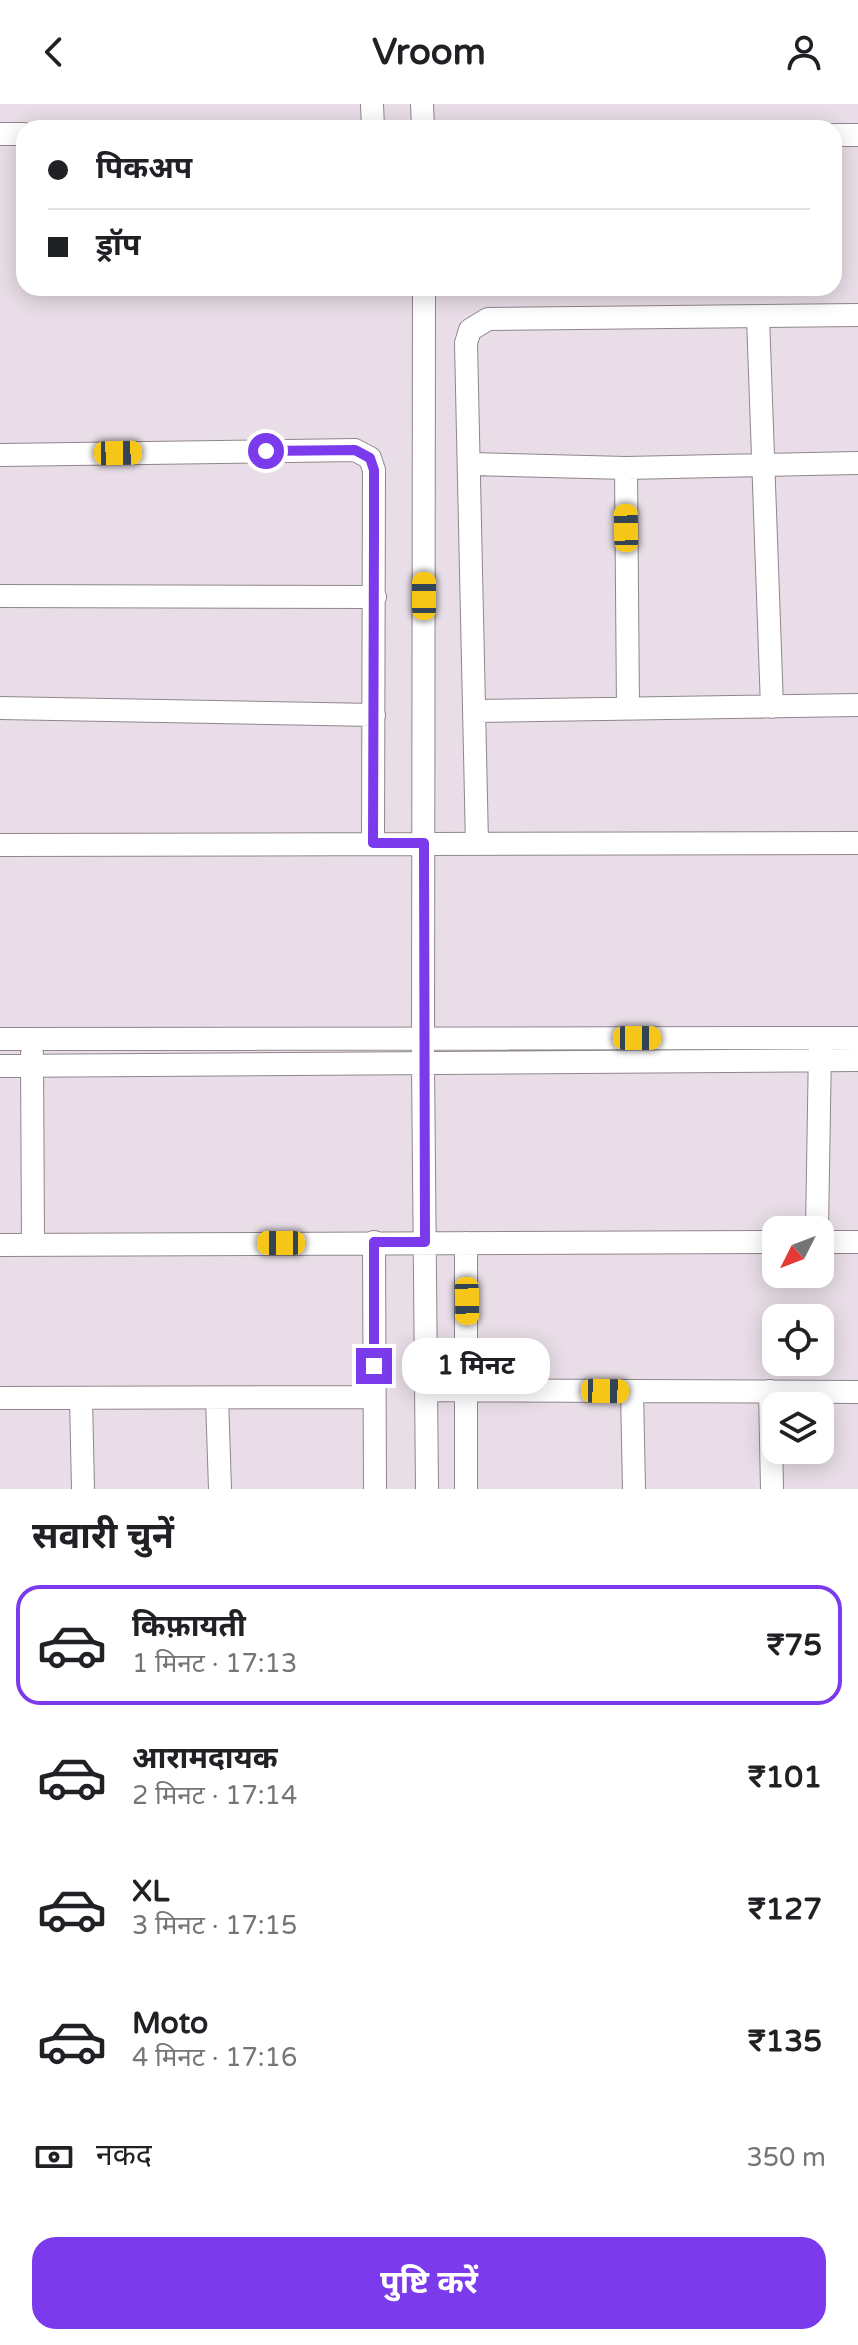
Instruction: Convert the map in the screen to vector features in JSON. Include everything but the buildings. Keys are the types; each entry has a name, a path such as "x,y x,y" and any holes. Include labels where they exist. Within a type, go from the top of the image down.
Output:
{"street":[{"path":"424,296 423,1063 427,1489"},
{"path":"477,844 466,343 477,323 488,319 858,315"},
{"path":"758,317 766,464 772,707"},
{"path":"0,455 364,452 374,470 373,843"},
{"path":"471,464 626,468 858,463"},
{"path":"626,468 628,708"},
{"path":"0,596 375,597"},
{"path":"476,711 858,705"},
{"path":"0,708 374,715"},
{"path":"0,845 858,843"},
{"path":"0,1039 423,1038 820,1049 858,1060"},
{"path":"0,1066 423,1063 820,1049 858,1038"},
{"path":"32,1039 33,1245"},
{"path":"817,1216 820,1049"},
{"path":"374,1242 375,1489"},
{"path":"0,1245 762,1242"},
{"path":"834,1242 858,1242"},
{"path":"466,1243 466,1489"},
{"path":"426,1390 858,1392"},
{"path":"632,1391 634,1489"},
{"path":"770,1391 772,1489"},
{"path":"0,1398 374,1397"},
{"path":"81,1398 83,1489"},
{"path":"217,1398 220,1489"}],"route":[{"path":"266,451 355,450 364,452 370,458 374,470 373,843 424,843 425,1242 374,1242 374,1366"}]}
